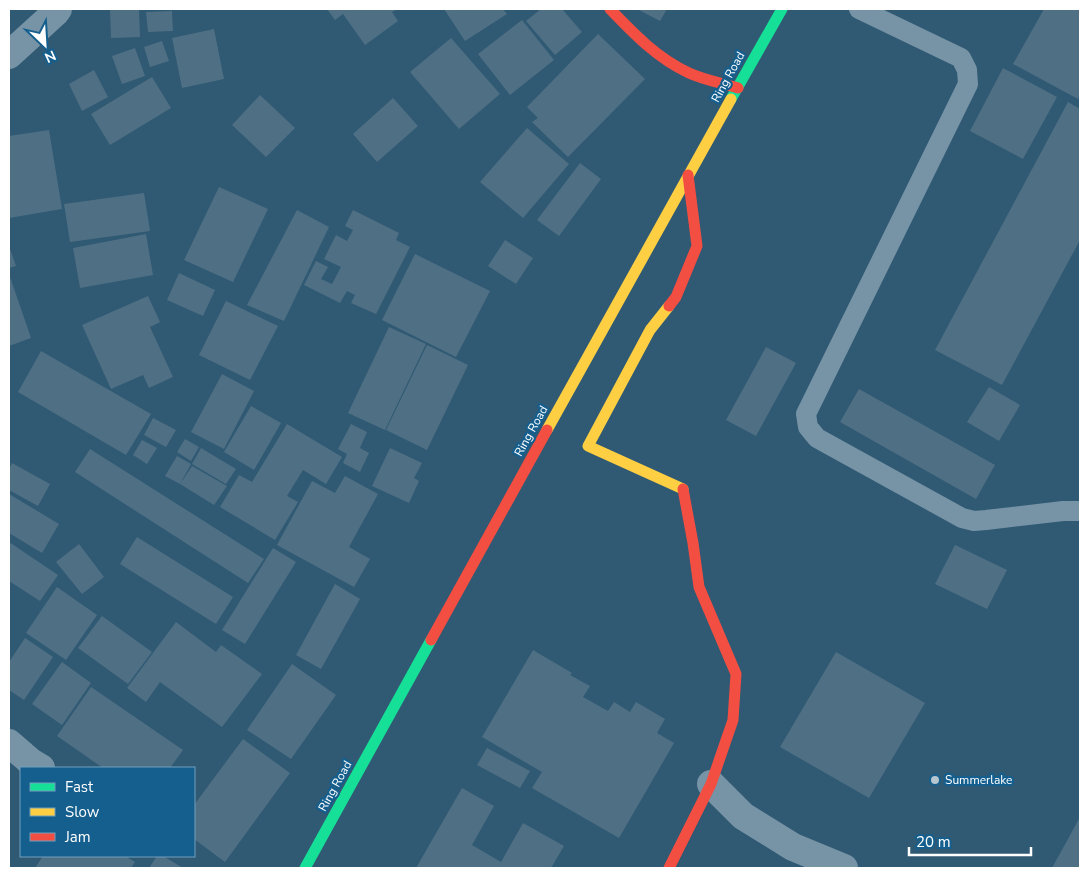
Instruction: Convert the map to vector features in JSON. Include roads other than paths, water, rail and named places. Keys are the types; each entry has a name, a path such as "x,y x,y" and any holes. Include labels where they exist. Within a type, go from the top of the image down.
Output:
{"main road":[{"path":"610,9 658,55 690,73 738,88"},
{"name":"Ring Road","path":"305,868 782,9"},
{"path":"669,868 711,784 733,720 736,674 699,587 683,488 588,446 650,330 676,297 697,246 688,176"}],"street":[{"path":"9,55 58,9"},
{"path":"9,743 39,767"},
{"path":"711,784 743,816 793,847 844,868"}],"lane":[{"path":"859,9 961,58 967,70 968,84 806,414 808,427 816,438 962,518 974,521 1063,511 1080,511"}],"place":[{"name":"Summerlake","path":"935,780"}]}
